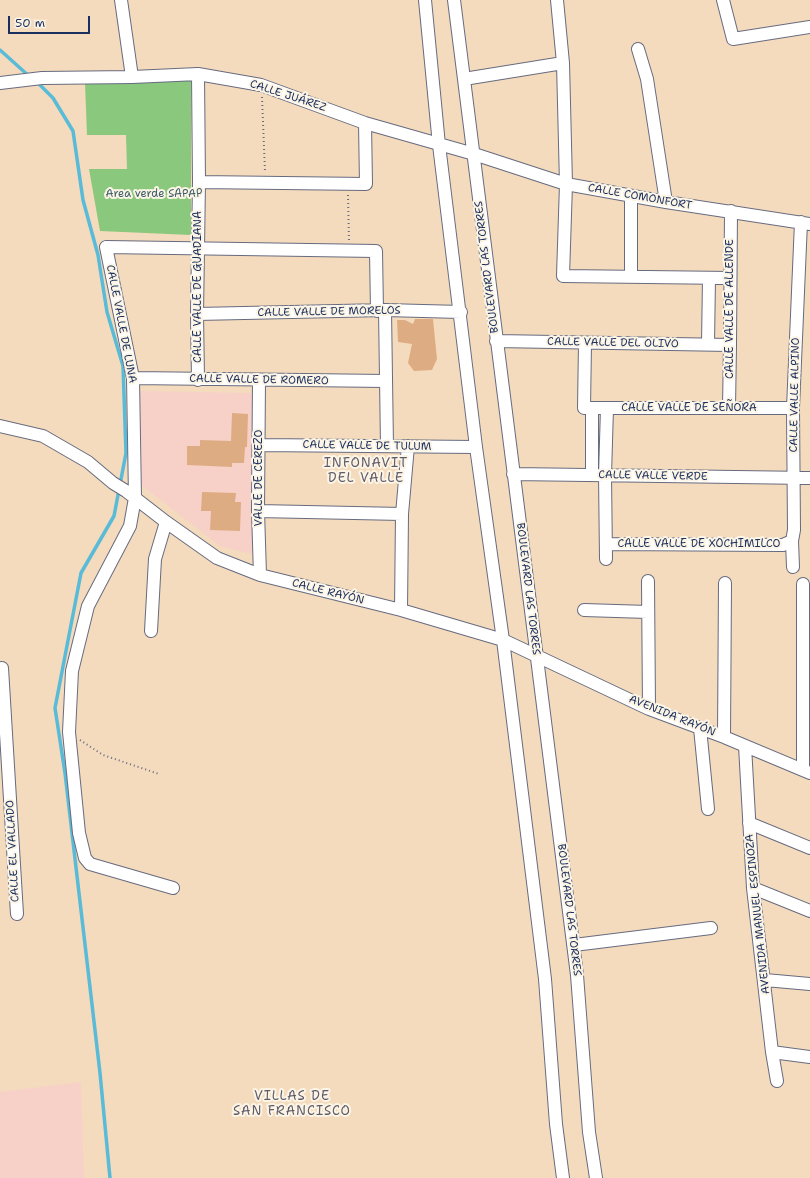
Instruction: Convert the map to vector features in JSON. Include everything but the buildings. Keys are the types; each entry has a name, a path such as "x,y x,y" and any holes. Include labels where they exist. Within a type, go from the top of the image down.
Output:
{"street":[{"path":"121,0 132,77"},
{"path":"425,0 439,145 461,312 476,447 503,640 545,979 556,1124 563,1178"},
{"name":"BOULEVARD LAS TORRES","path":"454,0 496,341 574,945 589,1132 596,1178"},
{"path":"557,0 563,63 566,184 563,276 730,278"},
{"path":"723,0 733,39 810,27"},
{"path":"638,48 647,79 666,202"},
{"path":"464,79 563,63"},
{"name":"CALLE JUÁREZ","path":"0,83 42,78 132,77 198,74 261,86 365,123 474,154"},
{"name":"CALLE VALLE DE GUADIANA","path":"198,74 198,380"},
{"path":"199,182 366,184 365,123"},
{"name":"CALLE COMONFORT","path":"474,154 566,184 666,202 806,223"},
{"path":"631,196 631,276"},
{"name":"CALLE VALLE DE ALLENDE","path":"729,408 731,211"},
{"name":"CALLE VALLE ALPINO","path":"793,567 793,408 806,223"},
{"name":"CALLE VALLE DE LUNA","path":"173,888 90,864 85,858 79,833 69,732 72,671 88,606 130,526 133,378 106,247 198,249"},
{"path":"198,249 376,251 386,381 387,446"},
{"path":"708,344 710,278"},
{"name":"CALLE VALLE DE MORELOS","path":"197,314 381,310 461,312"},
{"name":"CALLE VALLE DEL OLIVO","path":"496,341 730,345"},
{"path":"585,343 592,475"},
{"name":"CALLE VALLE DE ROMERO","path":"133,378 198,380 386,381"},
{"name":"VALLE DE CEREZO","path":"259,380 258,511 260,575"},
{"name":"CALLE VALLE DE SEÑORA","path":"588,408 793,408"},
{"path":"606,559 605,475 607,408"},
{"name":"CALLE RAYÓN","path":"0,426 43,436 88,462 113,484 131,495 217,558 260,575 401,610 503,640 536,655"},
{"name":"CALLE VALLE DE TULUM","path":"259,445 476,447"},
{"path":"401,610 402,514 408,446"},
{"name":"CALLE VALLE VERDE","path":"513,474 810,478"},
{"path":"258,511 402,514"},
{"path":"151,631 155,559 166,522"},
{"name":"CALLE VALLE DE XOCHIMILCO","path":"607,544 783,545 792,541"},
{"path":"648,581 649,709"},
{"path":"724,737 725,583"},
{"path":"803,584 807,772"},
{"path":"584,610 648,612"},
{"name":"AVENIDA RAYÓN","path":"536,655 649,709 724,737 807,772"},
{"name":"CALLE EL VALLADO","path":"2,668 5,798 17,914"},
{"path":"700,728 708,809"},
{"name":"AVENIDA MANUEL ESPINOZA","path":"745,746 754,888 772,1052 777,1081"},
{"path":"749,822 810,848"},
{"path":"754,888 810,911"},
{"path":"574,945 712,928"},
{"path":"765,980 810,984"},
{"path":"772,1052 810,1057"}],"path":[{"path":"261,86 265,183"},
{"path":"348,184 350,251"},
{"path":"69,732 103,755 159,774"}],"shaded area":[{"path":"140,391 252,393 252,554 220,546 137,482"},
{"path":"81,1082 84,1178 0,1178 0,1092"}],"green space":[{"name":"Area verde SAPAP","path":"191,79 191,235 100,231 89,169 127,169 126,135 87,135 85,83"}],"waterway":[{"path":"0,50 30,77"},
{"path":"37,82 53,98 73,131 83,200 98,255 107,312 123,366 126,453 114,516 81,573 55,708 65,773 100,1073 110,1178"}],"district":[{"name":"INFONAVIT DEL VALLE","path":"366,472"},
{"name":"VILLAS DE SAN FRANCISCO","path":"292,1104"}]}
